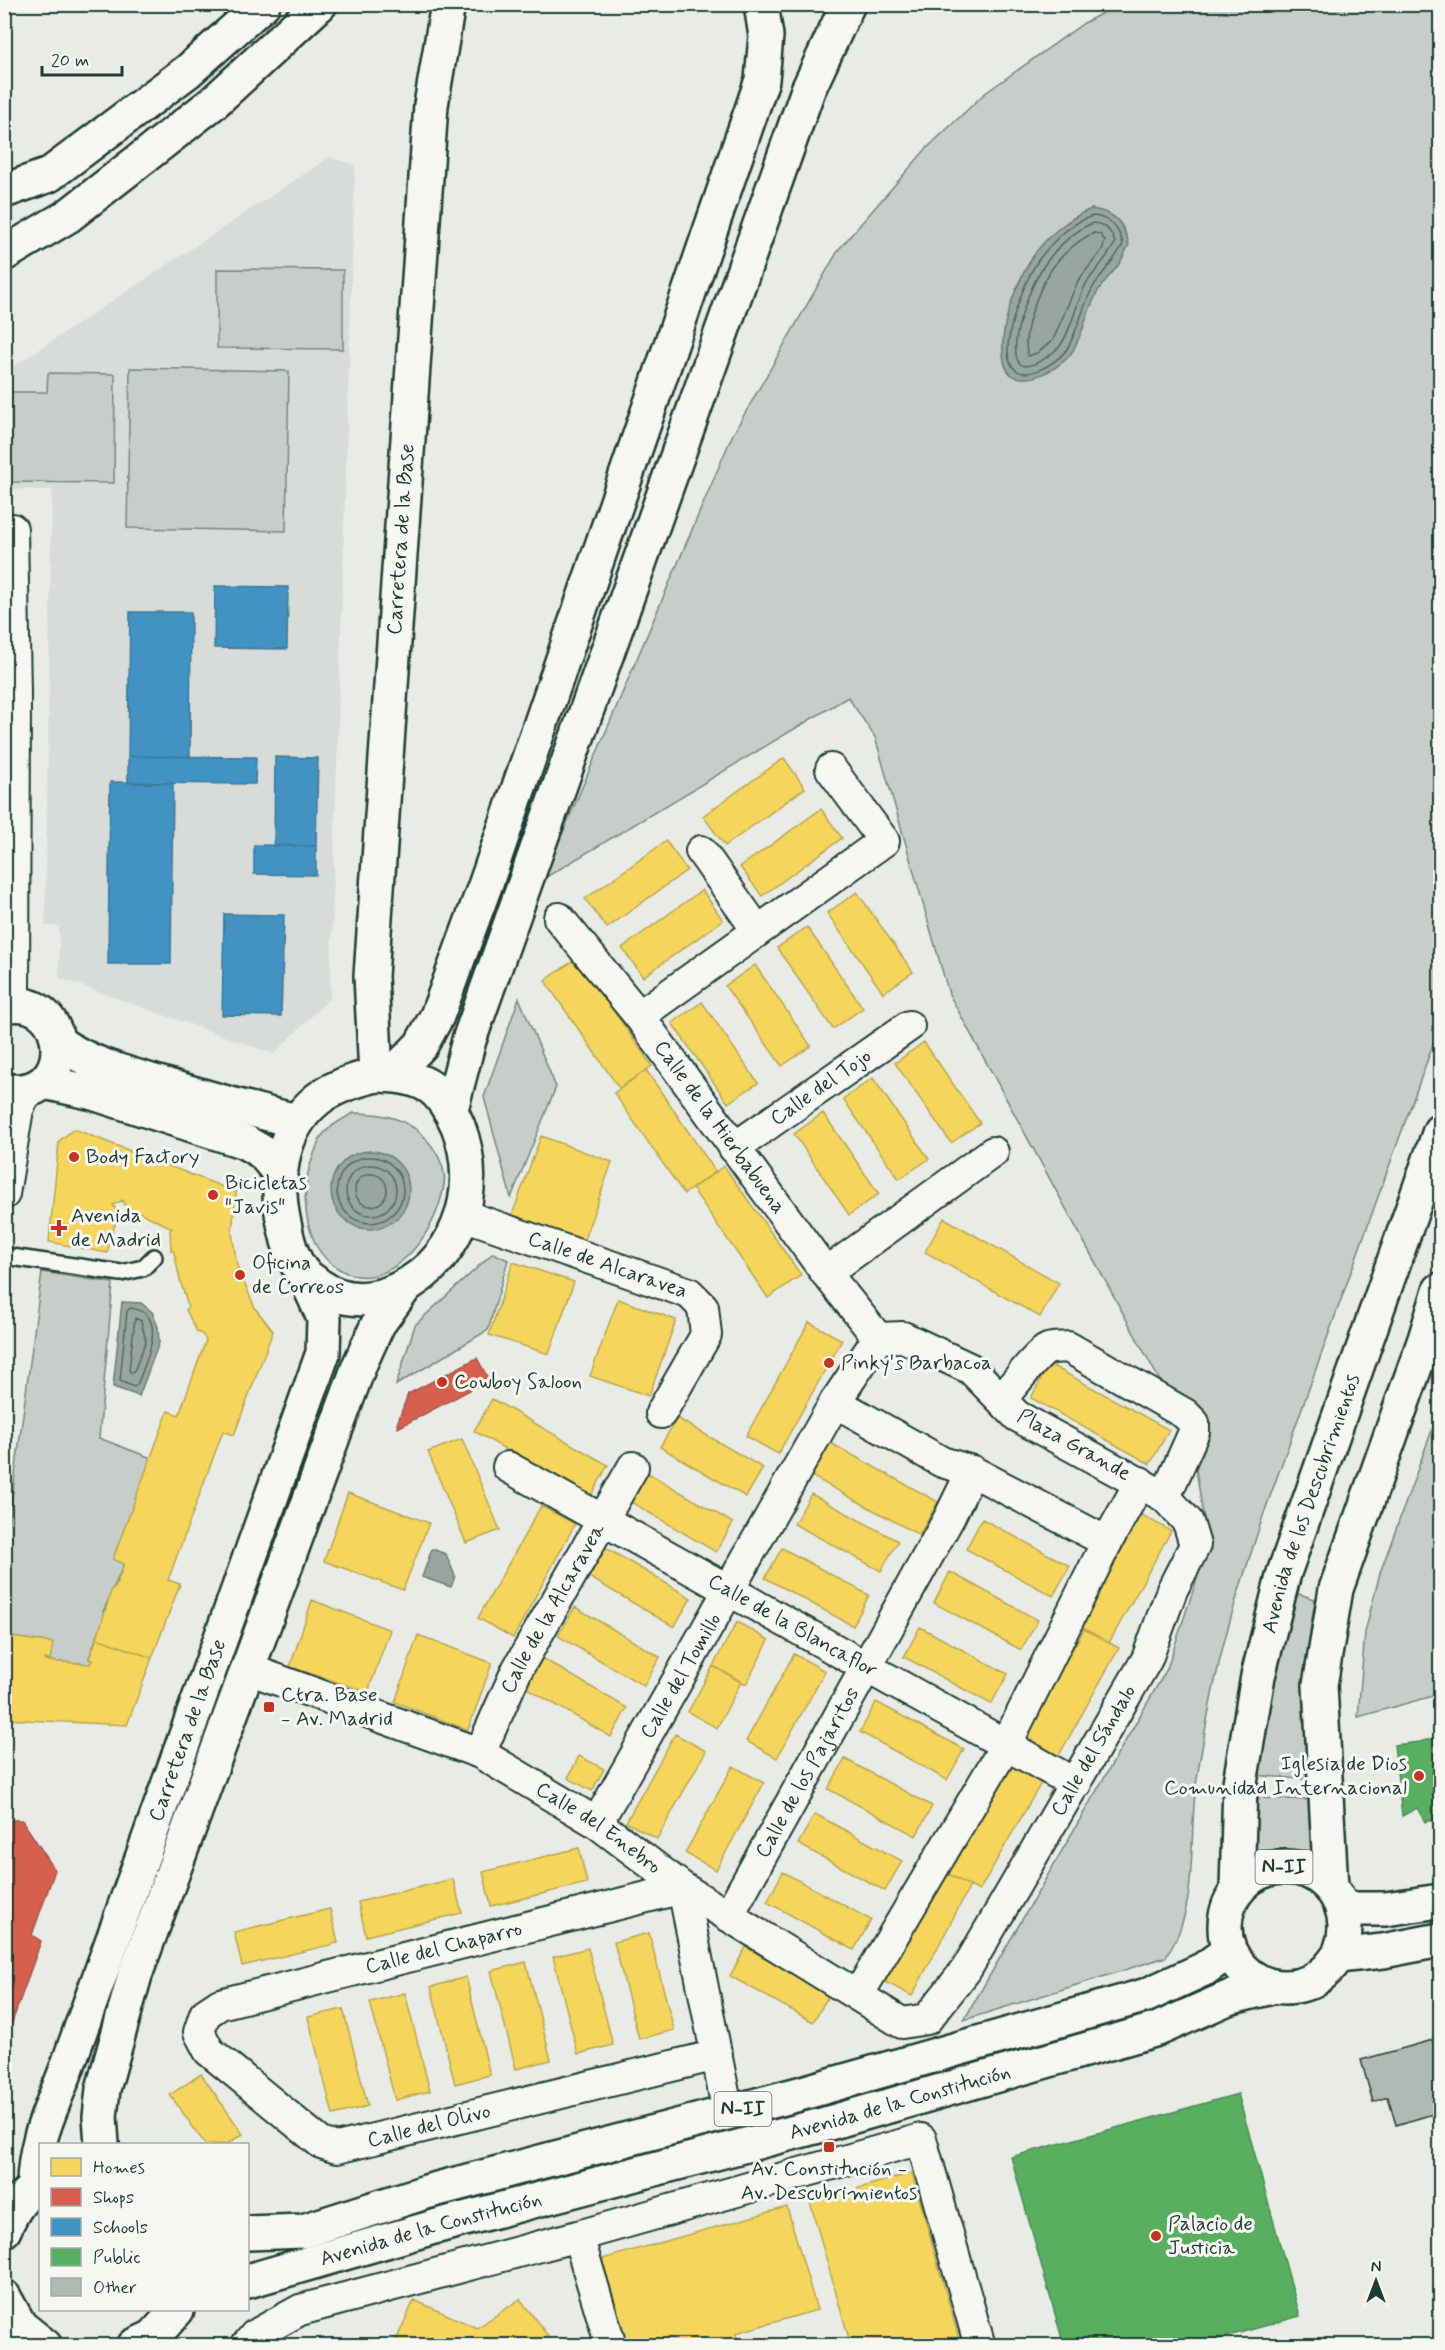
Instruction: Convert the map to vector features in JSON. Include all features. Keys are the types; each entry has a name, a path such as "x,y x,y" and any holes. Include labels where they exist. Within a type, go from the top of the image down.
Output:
{"main road":[{"path":"4,191 49,175 188,72 262,4"},
{"path":"4,254 69,216 213,103 321,4"},
{"name":"Carretera de la Base","path":"384,1075 371,976 431,105 448,4"},
{"path":"384,1075 422,1045 437,1016 520,783 762,80 766,36 761,4"},
{"path":"451,1109 469,1040 808,90 848,4"},
{"path":"9,1005 27,1006 44,1015 56,1030 59,1043 58,1057 53,1071 26,1087"},
{"path":"59,1043 75,1054 101,1066 256,1112 297,1121"},
{"path":"384,1075 427,1084 451,1109 466,1146 469,1180 463,1215 445,1253 426,1272 405,1287 370,1300 341,1297 325,1290 304,1274 290,1248 279,1205 279,1172 286,1146 297,1121 318,1099 347,1083 384,1075"},
{"path":"26,1087 93,1093 245,1142 262,1152 279,1172"},
{"name":"Avenida de los Descubrimientos","path":"1238,1890 1240,1783 1258,1676 1284,1573 1440,1131"},
{"name":"Carretera de la Base","path":"37,2186 34,2162 38,2143 323,1353 324,1318 304,1274"},
{"name":"Carretera de la Base","path":"102,2143 100,2117 103,2089 135,1975 358,1366 378,1324 405,1287"},
{"path":"1440,1290 1425,1339 1336,1589 1320,1685 1337,1899 1345,1936 1338,1956 1383,1951 1440,1940"},
{"name":"N-II","path":"1229,1951 1224,1931 1227,1908 1238,1890 1249,1879 1264,1871 1285,1867 1304,1870 1320,1878 1337,1899"},
{"path":"1337,1899 1385,1910 1440,1901"},
{"path":"1229,1951 1240,1968 1252,1979 1272,1987"},
{"name":"Avenida de la Constitución","path":"249,2233 303,2231 426,2192 728,2113 1147,1995 1204,1969 1229,1951"},
{"name":"N-II","path":"1272,1987 1291,1988 1309,1983 1326,1972 1338,1956"},
{"name":"Avenida de la Constitución","path":"249,2281 434,2227 822,2125 1158,2029 1228,1998 1272,1987"},
{"path":"4,2230 11,2213 37,2186"},
{"path":"4,2297 20,2326 45,2346"},
{"path":"147,2343 176,2311"}],"street":[{"path":"4,529 12,529 9,1005"},
{"path":"639,1016 885,841 831,769"},
{"path":"701,851 757,930"},
{"name":"Calle de la Hierbabuena","path":"559,918 639,1016 826,1273 878,1338"},
{"name":"Calle del Tojo","path":"734,1148 909,1026"},
{"path":"4,1194 18,1108 26,1087"},
{"path":"826,1273 993,1152"},
{"name":"Calle de Alcaravea","path":"463,1215 689,1293 704,1307 706,1335 661,1413"},
{"name":"Plaza Grande","path":"858,1995 1006,1745 1107,1542 1140,1482 1017,1416 971,1369 903,1337 878,1338"},
{"path":"878,1338 835,1402 942,1462 972,1471 1107,1542"},
{"path":"1001,1399 1015,1385 1029,1365 1047,1350 1068,1347 1185,1414 1194,1423 1194,1432 1166,1497"},
{"name":"Calle del Tomillo","path":"597,1823 835,1402"},
{"name":"Calle de la Blancaflor","path":"508,1467 1076,1784"},
{"name":"Calle de la Alcaravea","path":"480,1753 517,1670 633,1467"},
{"name":"Calle de los Pajaritos","path":"728,1916 949,1518 972,1471"},
{"name":"Calle del Sándalo","path":"927,2019 966,1970 1147,1659 1172,1590 1195,1545 1188,1522 1166,1497 1140,1482"},
{"name":"Calle del Enebro","path":"248,1669 480,1753 597,1823 683,1888 902,2023 927,2019"},
{"path":"683,1888 728,2113"},
{"name":"Calle del Chaparro","path":"205,2014 220,2004 683,1888"},
{"name":"Calle del Olivo","path":"205,2014 199,2031 209,2051 321,2143 337,2148 717,2055"},
{"path":"246,2346 255,2335 300,2310 578,2236 921,2139 980,2346"},
{"path":"704,2155 717,2196"},
{"path":"578,2236 610,2346"}],"lane":[{"path":"4,1257 121,1273 143,1268 154,1257"}],"shaded area":[{"path":"1117,5 1440,5 1440,1025 1263,1516 1222,1649 1196,1785 1191,1874 1184,1917 1177,1938 1166,1957 964,2020 1167,1669 1208,1546 1191,1438 949,994 875,737 848,697 543,879 732,436 839,249 926,149 984,94 1084,23"},
{"path":"330,157 355,165 330,998 274,1054 59,978 59,926 45,926 52,490 5,489 5,372"},
{"path":"217,269 343,270 343,349 217,348"},
{"path":"130,368 289,371 286,531 127,528"},
{"path":"48,373 115,374 114,483 5,482 5,392 47,392"},
{"path":"519,998 556,1087 511,1198 484,1097"},
{"path":"354,1113 387,1116 416,1129 435,1151 444,1177 439,1205 425,1235 401,1261 387,1271 372,1276 356,1276 339,1269 327,1260 312,1236 306,1213 307,1177 320,1139 332,1126"},
{"path":"493,1253 508,1260 488,1330 396,1385 415,1325"},
{"path":"42,1272 113,1283 99,1438 151,1458 113,1559 124,1564 103,1612 105,1615 89,1658 92,1660 90,1664 45,1661 44,1659 50,1659 52,1643 5,1636 5,1550"},
{"path":"1440,1408 1440,1694 1358,1717 1365,1632 1380,1573"},
{"path":"1292,1592 1315,1599 1305,1664 1305,1726 1310,1780 1255,1775 1260,1724"},
{"path":"1252,1798 1314,1800 1318,1856 1300,1851 1275,1849 1249,1857"}],"water":[{"path":"1091,209 1099,210 1117,219 1127,236 1129,244 1127,249 1119,264 1097,293 1076,345 1066,359 1058,366 1036,376 1016,377 1008,371 1003,348 1003,335 1014,294 1037,250 1066,223"},
{"path":"370,1151 385,1154 398,1162 406,1175 409,1190 406,1205 398,1218 385,1226 370,1229 355,1226 342,1218 334,1205 331,1190 334,1175 342,1162 355,1154"},
{"path":"122,1302 141,1303 152,1312 158,1327 159,1343 139,1396 113,1387"},
{"path":"432,1549 446,1554 455,1576 451,1587 422,1577"}],"building: Homes":[{"path":"784,758 805,788 725,846 703,816"},
{"path":"821,809 842,838 762,896 740,867"},
{"path":"666,841 687,870 607,928 585,899"},
{"path":"702,890 723,920 643,977 622,948"},
{"path":"857,892 913,972 883,993 827,913"},
{"path":"807,927 863,1008 833,1029 777,948"},
{"path":"577,958 652,1066 619,1088 545,981"},
{"path":"755,965 811,1046 782,1066 725,986"},
{"path":"702,1002 758,1083 728,1103 672,1023"},
{"path":"924,1042 980,1123 951,1143 895,1063"},
{"path":"646,1070 716,1172 684,1194 614,1093"},
{"path":"873,1078 929,1159 899,1179 843,1099"},
{"path":"823,1113 879,1194 849,1215 794,1134"},
{"path":"74,1129 236,1192 232,1232 237,1266 255,1308 273,1331 234,1435 223,1431 168,1580 180,1584 152,1658 97,1638 112,1588 115,1588 124,1564 113,1559 168,1411 179,1415 206,1340 202,1334 197,1332 186,1310 188,1306 174,1252 171,1250 170,1229 172,1228 137,1211 133,1213 126,1209 123,1200 113,1205 118,1213 107,1253 49,1242 59,1141"},
{"path":"541,1136 612,1162 584,1240 512,1215"},
{"path":"724,1166 801,1275 768,1298 692,1188"},
{"path":"944,1218 1059,1283 1040,1317 925,1252"},
{"path":"513,1262 574,1282 549,1354 489,1335"},
{"path":"618,1299 676,1320 649,1396 590,1376"},
{"path":"809,1322 842,1340 778,1454 746,1436"},
{"path":"1049,1364 1169,1430 1150,1464 1031,1398"},
{"path":"492,1399 608,1465 590,1498 474,1431"},
{"path":"677,1418 763,1468 746,1497 660,1447"},
{"path":"462,1439 500,1530 466,1543 428,1452"},
{"path":"823,1439 938,1502 919,1535 804,1472"},
{"path":"648,1473 733,1523 716,1552 631,1502"},
{"path":"348,1493 429,1523 403,1590 324,1561"},
{"path":"811,1494 898,1541 881,1571 794,1524"},
{"path":"541,1506 575,1524 513,1638 478,1618"},
{"path":"1138,1513 1171,1531 1109,1643 1076,1624"},
{"path":"982,1519 1070,1566 1053,1596 966,1549"},
{"path":"606,1548 691,1598 674,1627 589,1577"},
{"path":"782,1548 869,1595 853,1626 765,1578"},
{"path":"950,1572 1038,1620 1021,1650 934,1603"},
{"path":"312,1600 390,1630 368,1692 290,1667"},
{"path":"575,1607 660,1657 644,1686 558,1636"},
{"path":"737,1622 769,1640 746,1684 713,1666"},
{"path":"920,1627 1008,1674 991,1704 904,1657"},
{"path":"1084,1629 1119,1648 1054,1764 1019,1744"},
{"path":"418,1635 492,1663 468,1730 395,1702"},
{"path":"4,1636 53,1643 50,1660 44,1659 45,1661 90,1664 92,1660 89,1659 97,1638 152,1658 127,1725 4,1719"},
{"path":"794,1654 825,1671 777,1758 746,1741"},
{"path":"542,1658 627,1708 611,1737 525,1687"},
{"path":"713,1666 741,1682 717,1728 688,1712"},
{"path":"876,1702 964,1749 947,1780 860,1732"},
{"path":"675,1734 706,1751 657,1839 626,1822"},
{"path":"579,1756 604,1769 592,1791 568,1778"},
{"path":"1012,1757 1045,1776 979,1891 945,1872"},
{"path":"845,1759 932,1806 916,1836 828,1789"},
{"path":"733,1766 764,1783 716,1870 685,1853"},
{"path":"815,1814 902,1861 885,1891 798,1844"},
{"path":"579,1848 587,1883 491,1906 483,1872"},
{"path":"783,1872 871,1920 854,1950 767,1902"},
{"path":"945,1872 970,1886 912,1996 876,1977"},
{"path":"453,1879 462,1913 366,1936 358,1902"},
{"path":"330,1909 338,1943 242,1966 234,1932"},
{"path":"649,1933 674,2030 639,2039 614,1942"},
{"path":"746,1947 829,1995 813,2022 730,1976"},
{"path":"588,1948 613,2045 578,2054 553,1957"},
{"path":"526,1962 551,2060 516,2069 491,1971"},
{"path":"466,1977 490,2075 455,2084 431,1987"},
{"path":"405,1993 430,2091 395,2100 370,2002"},
{"path":"343,2009 368,2106 333,2115 308,2017"},
{"path":"201,2074 243,2134 229,2143 204,2143 170,2095"},
{"path":"912,2173 961,2346 851,2346 810,2202"},
{"path":"787,2207 817,2310 736,2333 739,2346 627,2346 602,2259"},
{"path":"520,2299 548,2336 535,2346 401,2346 395,2343 414,2300 477,2328"}],"building: Shops":[{"path":"477,1358 489,1380 398,1428 397,1424 408,1394"},
{"path":"4,1820 22,1820 55,1870 32,1935 41,1941 4,2045"}],"building: Schools":[{"path":"215,586 288,587 287,649 214,648"},
{"path":"130,612 191,612 190,757 128,756"},
{"path":"128,756 256,757 255,784 128,783"},
{"path":"275,757 318,758 316,846 274,846"},
{"path":"110,782 173,783 171,964 108,964"},
{"path":"254,845 316,846 316,875 254,874"},
{"path":"224,914 284,915 281,1016 222,1015"}],"building: Public":[{"name":"Iglesia de Dios Comunidad Internacional","path":"1440,1736 1440,1818 1425,1822 1417,1808 1402,1816 1394,1745 1420,1742"},
{"name":"Palacio de Justicia","path":"1238,2094 1300,2316 1193,2346 1064,2346 1011,2157"}],"building: Other":[{"path":"1440,2038 1440,2112 1396,2125 1388,2097 1373,2102 1361,2060"}],"place":[{"name":"Body Factory","path":"74,1157"},
{"name":"Bicicletas \"Javis\"","path":"213,1195"},
{"name":"Avenida de Madrid","path":"59,1228"},
{"name":"Oficina de Correos","path":"240,1275"},
{"name":"Pinky's Barbacoa","path":"829,1363"},
{"name":"Cowboy Saloon","path":"442,1382"},
{"name":"Ctra. Base - Av. Madrid","path":"269,1707"},
{"name":"Iglesia de Dios Comunidad Internacional","path":"1419,1776"},
{"name":"Av. Constitución - Av. Descubrimientos","path":"829,2147"},
{"name":"Palacio de Justicia","path":"1156,2236"}]}
